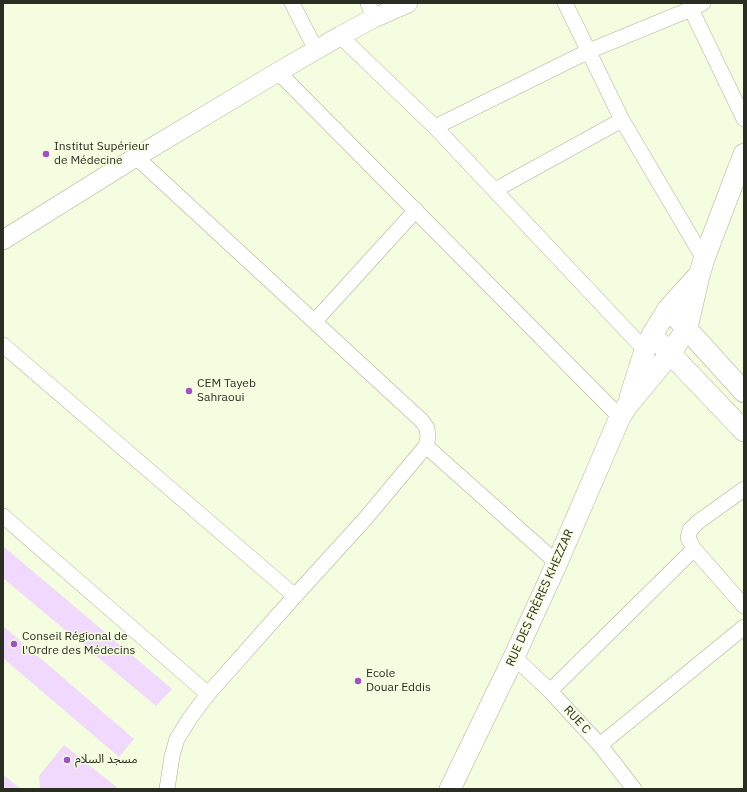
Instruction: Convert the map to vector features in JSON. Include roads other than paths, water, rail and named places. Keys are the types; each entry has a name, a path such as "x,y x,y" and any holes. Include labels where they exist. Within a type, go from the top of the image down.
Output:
{"main road":[{"name":"RUE DES FRÈRES KHEZZAR","path":"623,412 670,354 687,328 701,267 744,154"},
{"name":"RUE DES FRÈRES KHEZZAR","path":"451,788 557,563 623,412 648,342 668,309 701,267"},
{"path":"668,309 744,392"},
{"path":"648,342 670,354 744,431"}],"street":[{"path":"292,3 316,50"},
{"path":"3,240 136,157 340,36 371,10 408,3"},
{"path":"565,3 622,120 701,267"},
{"path":"435,127 589,52 697,6 744,119"},
{"path":"340,36 435,127 495,190 648,342"},
{"path":"278,72 416,210 623,412"},
{"path":"495,190 622,120"},
{"path":"136,157 422,421 426,428 428,437 426,446 365,519 208,694 190,718 177,738 172,756 167,789"},
{"path":"315,321 416,210"},
{"path":"3,345 295,596"},
{"path":"426,446 557,563"},
{"path":"744,489 698,522 690,530 688,538 694,549 744,606"},
{"path":"3,516 208,694"},
{"path":"550,691 694,549"},
{"path":"600,745 744,627"},
{"name":"RUE C","path":"514,657 550,691 600,745 634,789"}],"place":[{"name":"Institut Supérieur de Médecine","path":"46,154"},
{"name":"CEM Tayeb Sahraoui","path":"189,391"},
{"name":"Conseil Régional de l'Ordre des Médecins","path":"14,644"},
{"name":"Ecole Douar Eddis","path":"358,681"},
{"name":"مسجد السلام","path":"67,760"}]}
